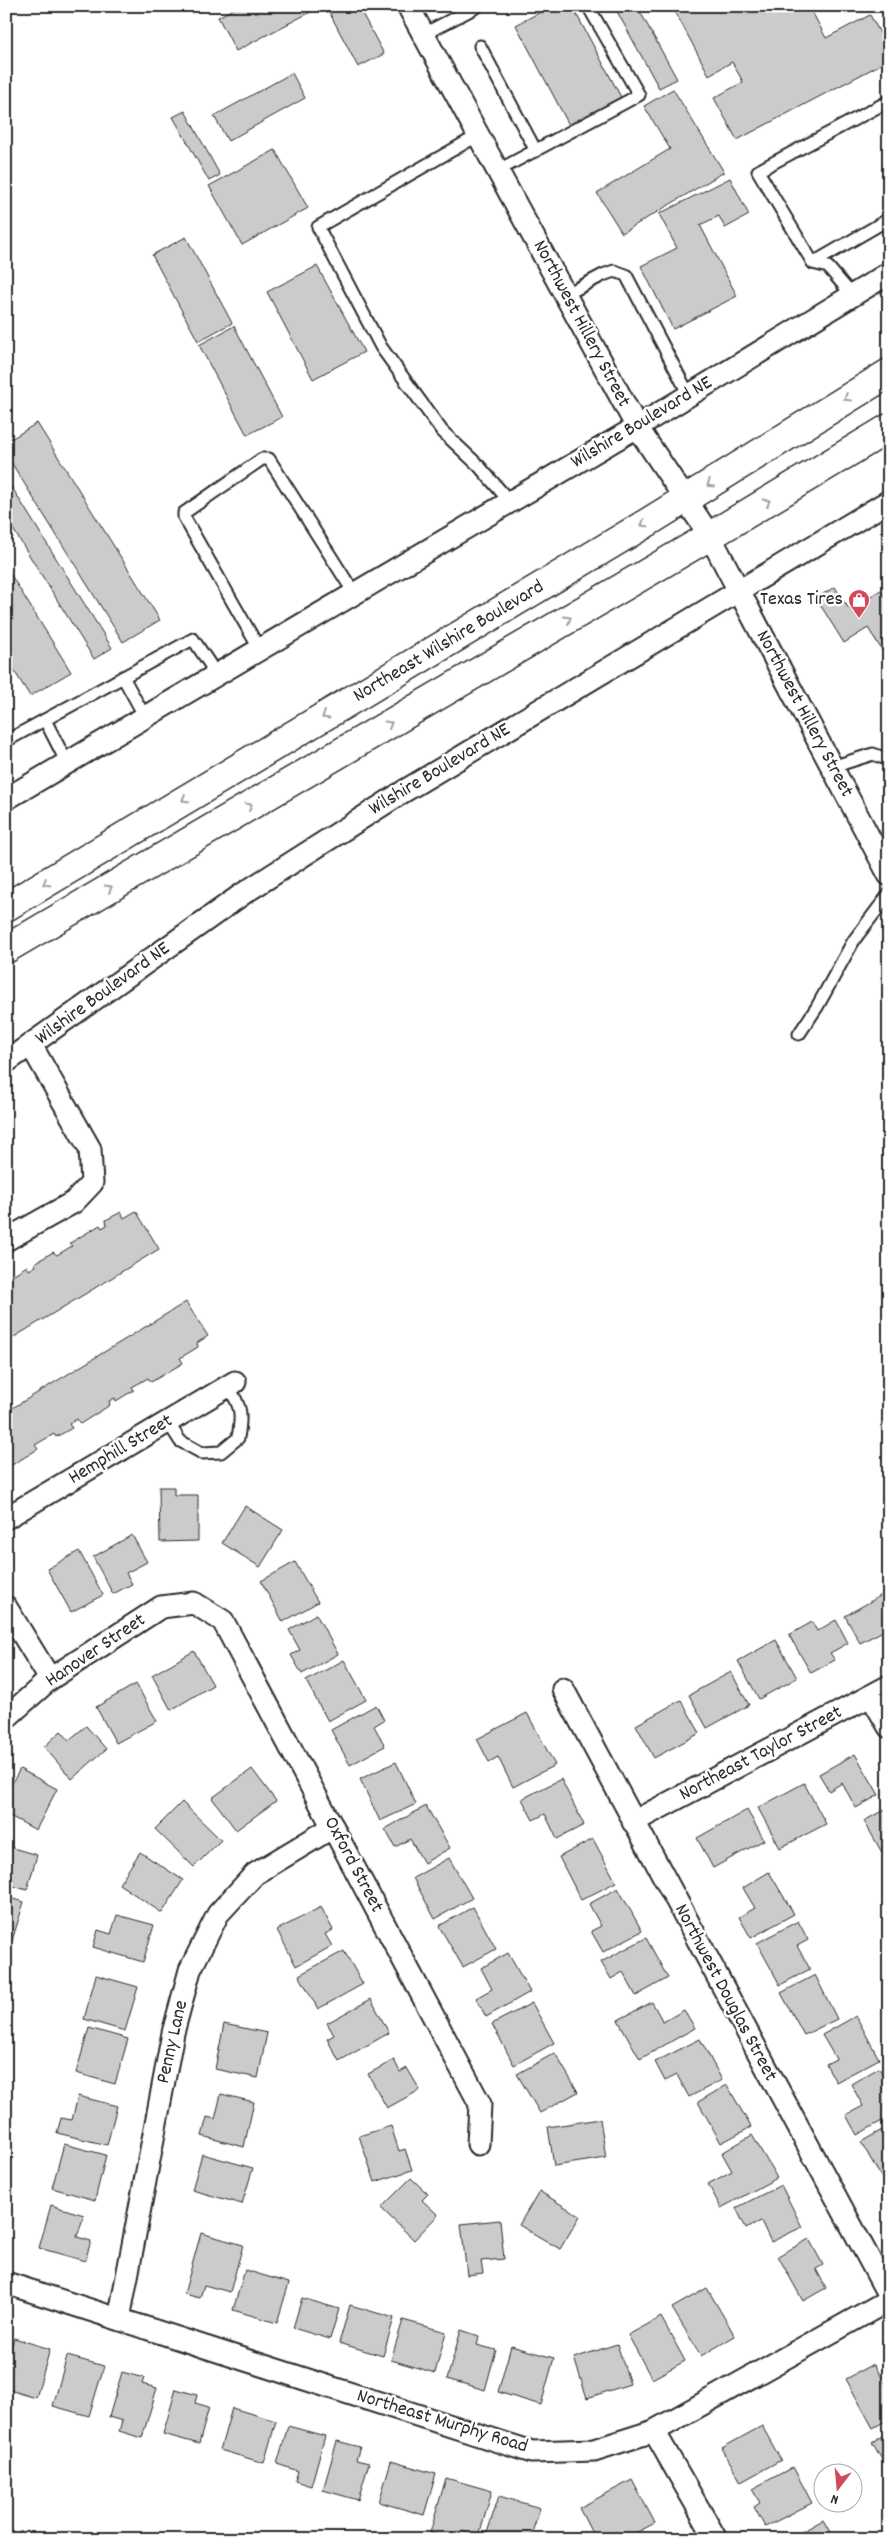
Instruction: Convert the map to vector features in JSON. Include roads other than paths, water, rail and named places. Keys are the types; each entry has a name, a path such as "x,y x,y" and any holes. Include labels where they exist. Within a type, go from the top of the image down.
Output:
{"main road":[{"name":"Northeast Wilshire Boulevard","path":"6,907 686,499 889,372"},
{"name":"Northeast Wilshire Boulevard","path":"6,948 710,536 889,428"}],"street":[{"name":"Northwest Hillery Street","path":"408,6 477,136 637,427 710,536 889,874"},
{"name":"Wilshire Boulevard NE","path":"6,799 260,650 354,592 637,427 889,273"},
{"name":"Wilshire Boulevard NE","path":"6,1062 252,888 406,790 889,500"},
{"path":"6,1240 74,1202 92,1183 90,1149 31,1045"},
{"name":"Hemphill Street","path":"6,1518 232,1384"},
{"name":"Hanover Street","path":"6,1718 50,1679 161,1607 194,1603"},
{"name":"Oxford Street","path":"194,1603 223,1622 480,2104 478,2144"},
{"path":"6,1607 50,1679"},
{"name":"Northwest Douglas Street","path":"563,1689 889,2296"},
{"path":"880,1691 889,1727"},
{"name":"Northeast Taylor Street","path":"633,1822 880,1691"},
{"name":"Penny Lane","path":"120,2319 173,2034 190,1970 218,1914 255,1874 333,1827"},
{"name":"Northeast Murphy Road","path":"6,2283 532,2452 594,2450 654,2431 889,2300"},
{"path":"654,2431 716,2539"}],"lane":[{"path":"424,34 478,6"},
{"path":"497,172 640,95 588,6"},
{"path":"480,46 536,151"},
{"path":"852,295 828,267 813,263 758,171 889,100"},
{"path":"477,136 318,227 381,347 442,431 479,466 510,502"},
{"path":"813,263 889,219"},
{"path":"566,295 603,275 614,272 626,275 689,395"},
{"path":"260,650 184,514 262,459 269,460 354,592"},
{"path":"6,741 193,639 217,675"},
{"path":"123,677 145,717"},
{"path":"45,720 67,763"},
{"path":"832,767 873,754 889,760"},
{"path":"799,1034 817,1007 854,940 889,894"},
{"path":"168,1422 180,1441 202,1453 222,1452 238,1438 242,1415 232,1384"}],"place":[{"name":"Texas Tires","path":"859,619"}]}
